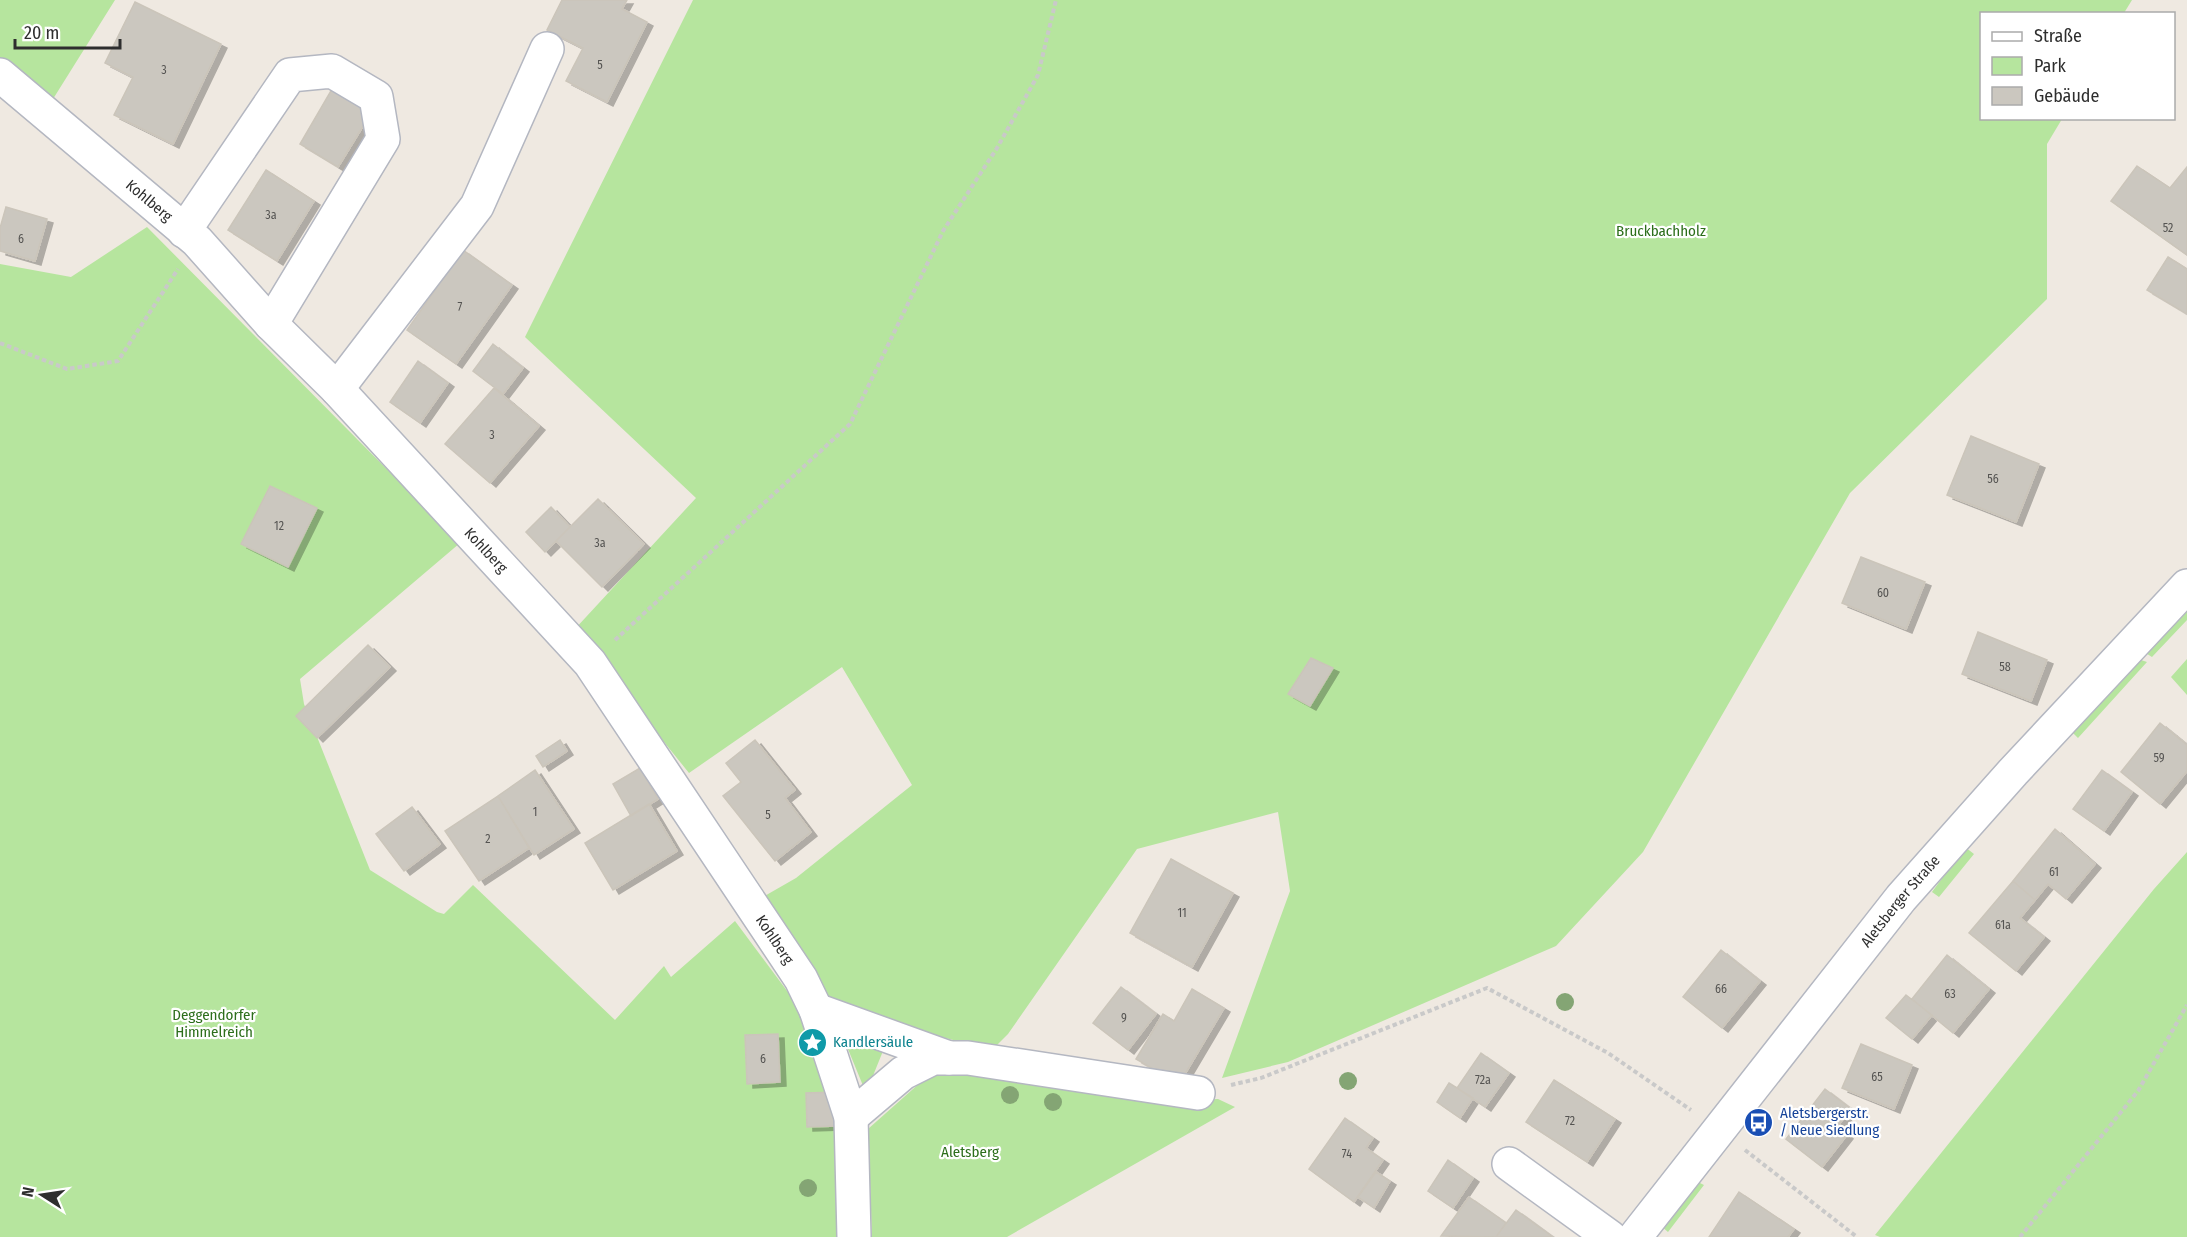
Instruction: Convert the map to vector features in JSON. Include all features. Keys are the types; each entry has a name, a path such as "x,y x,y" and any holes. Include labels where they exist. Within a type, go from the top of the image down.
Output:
{"street":[{"path":"337,389 477,206 547,49"},
{"path":"190,236 290,75 332,71 376,97 383,139 271,324"},
{"name":"Kohlberg","path":"0,75 190,236 271,324 337,389 590,663 801,980 816,1010 851,1117 854,1237"},
{"name":"Aletsberger Straße","path":"1635,1237 1900,898 2013,772 2187,586"},
{"path":"816,1010 949,1058"},
{"path":"851,1117 903,1074 933,1058 968,1058 1198,1093"},
{"path":"1509,1164 1610,1237"}],"path":[{"path":"590,663 850,424 943,231 997,148 1038,75 1056,0"},
{"path":"0,343 67,369 118,361 190,236"},
{"path":"1198,1093 1261,1078 1487,988 1608,1053 1719,1130"},
{"path":"2020,1237 2138,1091 2187,1005"},
{"path":"1762,1164 1857,1237"}],"green space":[{"path":"0,0 115,0 48,107 0,61"},
{"name":"Bruckbachholz","path":"693,0 2132,0 2125,12 1980,12 1980,120 2061,120 2047,144 2047,299 1850,493 1643,852 1556,946 1288,1062 1222,1078 1290,891 1278,812 1137,849 1008,1034 992,1050 891,1024 819,995 761,898 796,878 912,785 842,667 689,773 574,630 696,498 525,337"},
{"name":"Deggendorfer Himmelreich","path":"147,227 460,543 300,679 304,704 370,870 437,912 444,914 473,885 615,1020 664,966 671,977 735,921 802,1011 842,1098 847,1237 0,1237 0,264 71,277"},
{"path":"2187,607 2187,620 2152,657 2144,652"},
{"path":"2138,659 2147,662 2078,738 2071,731"},
{"path":"2187,659 2187,695 2171,677"},
{"path":"1965,847 1974,854 1939,897 1932,892"},
{"path":"2187,852 2187,1237 1880,1237 1875,1235 2154,889"},
{"path":"841,1032 883,1051 866,1093"},
{"name":"Aletsberg","path":"958,1065 1173,1101 1218,1099 1235,1107 1007,1237 872,1237 868,1129 931,1073"},
{"path":"1694,1180 1704,1185 1668,1232 1661,1226"}],"building":[{"path":"562,0 627,0 622,9 647,22 607,102 566,81 583,48 547,30"},
{"path":"135,2 221,44 173,144 114,115 133,77 105,63"},
{"path":"332,89 371,113 338,167 300,144"},
{"path":"2137,166 2170,188 2187,167 2187,255 2111,201"},
{"path":"266,170 314,201 277,261 228,230"},
{"path":"6,207 47,219 35,261 0,251 0,228"},
{"path":"463,250 512,285 456,364 407,330"},
{"path":"2168,257 2187,269 2187,314 2147,290"},
{"path":"493,344 523,368 503,394 473,371"},
{"path":"418,361 448,383 420,423 390,402"},
{"path":"494,388 539,426 490,483 445,444"},
{"path":"1971,436 2039,464 2016,522 1947,495"},
{"path":"270,486 317,508 288,567 241,544"},
{"path":"598,499 644,544 602,587 556,541"},
{"path":"551,507 570,527 545,552 526,532"},
{"path":"1861,557 1925,582 1906,629 1842,603"},
{"path":"1978,632 2047,660 2031,701 1962,674"},
{"path":"368,645 390,667 317,738 296,716"},
{"path":"1311,658 1333,668 1310,706 1288,694"},
{"path":"2160,723 2187,745 2187,771 2160,804 2121,772"},
{"path":"560,740 567,751 543,767 536,756"},
{"path":"755,740 795,790 785,798 811,832 775,861 723,796 741,782 726,763"},
{"path":"640,768 658,799 631,816 613,784"},
{"path":"535,770 574,829 534,855 498,796"},
{"path":"2102,770 2132,792 2104,831 2073,809"},
{"path":"498,796 529,848 479,881 445,831"},
{"path":"649,804 677,851 613,890 585,843"},
{"path":"412,807 440,844 404,871 376,834"},
{"path":"2055,829 2095,864 2066,899 2048,884 2035,900 2013,881"},
{"path":"1171,859 1233,893 1192,967 1130,933"},
{"path":"2013,881 2035,900 2020,918 2044,937 2016,971 1969,933"},
{"path":"1721,950 1760,981 1722,1028 1683,997"},
{"path":"1947,955 1989,989 1953,1033 1912,999"},
{"path":"1121,987 1156,1014 1128,1050 1093,1023"},
{"path":"1192,989 1224,1008 1179,1084 1136,1059 1163,1014 1174,1021"},
{"path":"1906,995 1932,1015 1912,1039 1886,1018"},
{"path":"778,1034 780,1082 747,1084 745,1035"},
{"path":"1861,1044 1912,1065 1894,1109 1842,1088"},
{"path":"1481,1053 1509,1073 1485,1107 1457,1088"},
{"path":"1554,1080 1615,1119 1587,1162 1526,1122"},
{"path":"1449,1083 1473,1098 1460,1118 1437,1102"},
{"path":"1825,1089 1851,1109 1837,1127 1811,1107"},
{"path":"836,1092 837,1126 807,1127 806,1093"},
{"path":"1811,1107 1847,1135 1822,1167 1786,1139"},
{"path":"1345,1118 1373,1138 1366,1148 1383,1160 1354,1202 1309,1169"},
{"path":"1448,1160 1473,1178 1453,1208 1428,1191"},
{"path":"1376,1172 1390,1181 1374,1208 1358,1197"},
{"path":"1739,1192 1794,1229 1788,1237 1709,1237"},
{"path":"1469,1197 1506,1223 1496,1237 1441,1236"},
{"path":"1516,1210 1553,1237 1496,1237"}],"place":[{"name":"Kandlersäule","path":"812,1042"},
{"name":"Aletsbergerstr. / Neue Siedlung","path":"1759,1122"}]}
